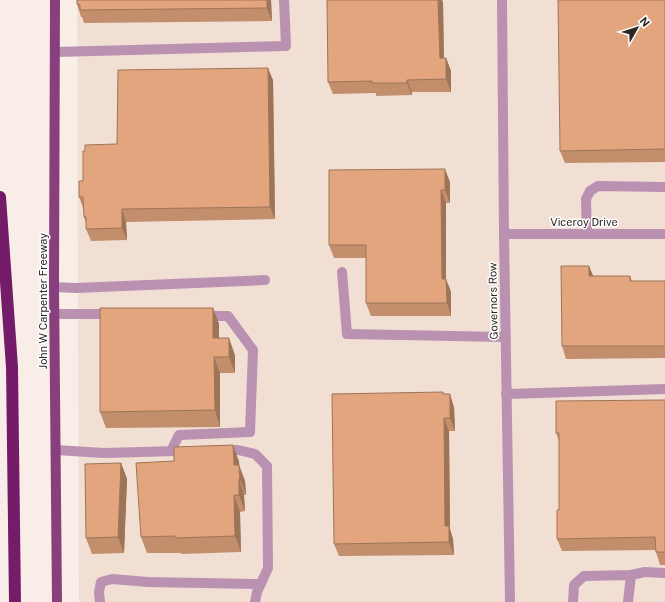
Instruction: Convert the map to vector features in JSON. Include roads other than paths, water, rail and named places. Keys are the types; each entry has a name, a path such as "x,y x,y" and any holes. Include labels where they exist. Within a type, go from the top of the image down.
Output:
{"highway":[{"path":"0,197 12,367 15,602"}],"main road":[{"name":"John W Carpenter Freeway","path":"55,0 54,287 57,602"}],"street":[{"path":"55,52 286,46 284,0"},
{"name":"Governors Row","path":"502,0 505,337 510,602"},
{"path":"587,234 586,199 590,191 598,186 665,187"},
{"name":"Viceroy Drive","path":"504,234 665,234"},
{"path":"342,272 347,334 505,337"},
{"path":"54,287 76,288 265,280"},
{"path":"55,314 124,314"},
{"path":"170,451 179,435 250,432 253,350 228,316 196,316"},
{"path":"506,394 665,389"},
{"path":"56,450 104,453 185,451"},
{"path":"208,450 238,450 256,454 267,466 268,568 257,592 255,602"},
{"path":"573,602 574,585 584,576 631,575 645,572 665,573"},
{"path":"628,602 631,575"},
{"path":"100,602 99,592 101,582 112,579 148,582 261,584"}]}
